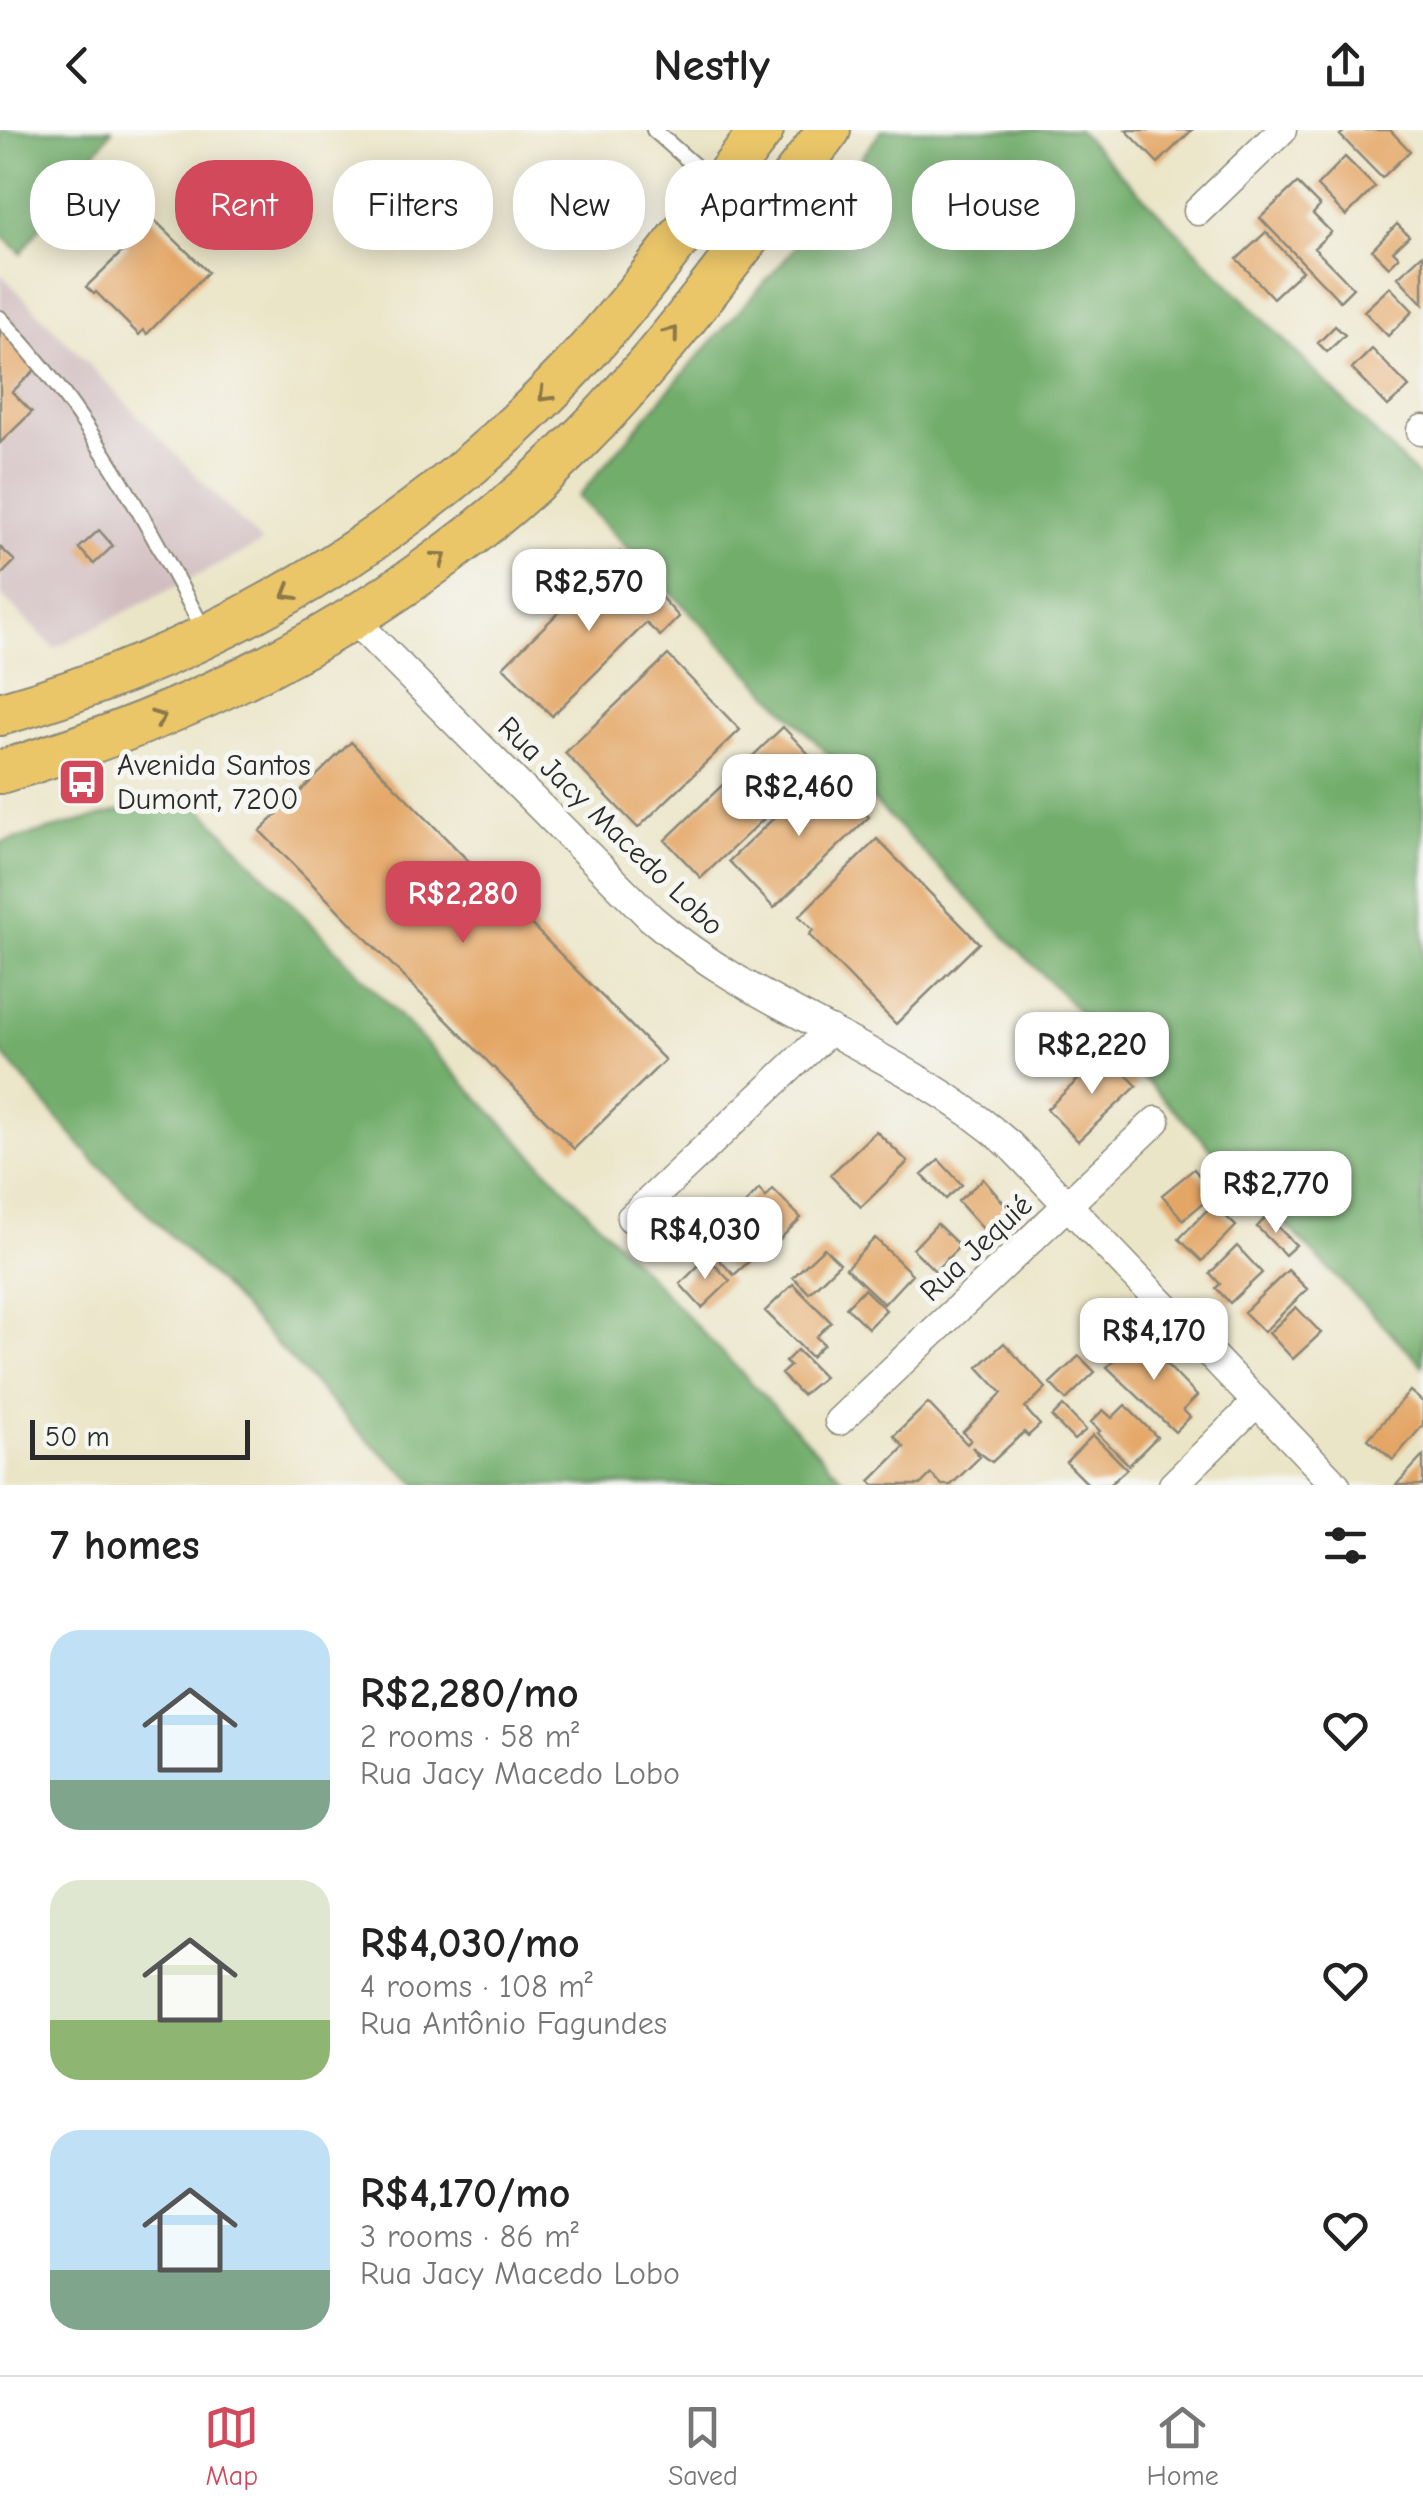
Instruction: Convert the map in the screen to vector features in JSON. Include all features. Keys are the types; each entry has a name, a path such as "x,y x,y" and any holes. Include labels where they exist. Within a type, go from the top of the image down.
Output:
{"main road":[{"path":"739,160 762,130"},
{"path":"0,772 120,733 194,704 276,664 353,619 464,541 530,488 585,434 690,311 829,130"},
{"path":"0,714 126,673 208,637 286,595 358,549 502,437 622,311 669,250"}],"street":[{"path":"1198,211 1282,130"},
{"name":"Rua Jacy Macedo Lobo","path":"353,619 651,918 707,963 932,1087 985,1123 1069,1205 1336,1485"},
{"path":"632,1218 830,1030"},
{"name":"Rua Jequié","path":"839,1421 1156,1121"},
{"path":"1173,1485 1257,1402"}],"lane":[{"path":"654,130 689,160"},
{"path":"0,318 37,357 106,453 208,637"}],"shaded area":[{"path":"0,273 262,543 54,648 0,594"}],"green space":[{"path":"0,130 112,130 90,160 30,160 30,241 21,253 0,233"},
{"path":"882,130 1078,130 1423,482 1423,1366 578,497 792,250 892,250 892,160 860,160"},
{"path":"186,793 849,1485 418,1485 360,1433 217,1281 94,1161 0,1051 0,843"}],"building":[{"path":"1126,130 1192,130 1158,163"},
{"path":"1346,130 1390,130 1410,151 1382,178 1340,135"},
{"path":"1345,157 1375,187 1346,216 1317,186"},
{"path":"1297,183 1320,206 1313,214 1331,232 1314,248 1353,288 1340,301 1260,218"},
{"path":"155,221 175,240 175,250 185,250 208,272 147,334 143,330 139,335 96,292 86,287 124,250 155,250"},
{"path":"1397,224 1409,236 1393,251 1399,257 1389,267 1372,250"},
{"path":"1266,232 1302,271 1273,298 1237,259"},
{"path":"1423,254 1423,304 1398,277"},
{"path":"1390,287 1413,311 1388,336 1364,311"},
{"path":"1335,326 1345,335 1327,352 1318,343"},
{"path":"0,328 38,367 12,392 32,412 0,443"},
{"path":"1372,349 1409,387 1388,406 1352,369"},
{"path":"99,530 113,546 94,564 79,548"},
{"path":"0,547 15,561 0,576"},
{"path":"620,552 679,617 660,636 646,623 552,716 503,667"},
{"path":"668,655 740,730 638,828 565,753"},
{"path":"783,727 820,766 701,878 665,840"},
{"path":"351,742 665,1060 574,1149 260,831"},
{"path":"824,770 869,817 774,908 729,861"},
{"path":"877,839 979,943 896,1024 809,935 813,930 799,916"},
{"path":"1106,1053 1137,1086 1078,1141 1047,1109"},
{"path":"876,1131 908,1162 861,1207 830,1175"},
{"path":"939,1160 962,1185 946,1199 922,1175"},
{"path":"1194,1169 1214,1194 1183,1220 1162,1195"},
{"path":"983,1179 1009,1209 985,1231 958,1201"},
{"path":"759,1189 766,1197 773,1189 801,1218 777,1242 761,1227 755,1232 736,1214"},
{"path":"1213,1204 1236,1226 1202,1261 1179,1239"},
{"path":"1267,1216 1296,1245 1285,1255 1257,1227"},
{"path":"734,1221 765,1247 734,1275 707,1247"},
{"path":"937,1224 960,1246 935,1271 913,1249"},
{"path":"875,1238 912,1274 884,1304 846,1268"},
{"path":"1237,1246 1262,1273 1230,1303 1216,1288 1220,1284 1210,1273"},
{"path":"824,1248 840,1263 809,1293 793,1277"},
{"path":"707,1257 730,1281 702,1308 680,1284"},
{"path":"1288,1270 1307,1289 1264,1332 1244,1312"},
{"path":"793,1284 831,1322 816,1337 824,1344 811,1357 765,1311"},
{"path":"864,1289 886,1310 868,1328 846,1307"},
{"path":"1296,1307 1321,1333 1293,1359 1269,1333"},
{"path":"1139,1336 1197,1396 1183,1410 1190,1417 1175,1432 1107,1367"},
{"path":"1004,1343 1046,1388 1025,1408 1040,1425 1028,1436 1024,1432 992,1462 972,1447 980,1457 951,1485 942,1485 931,1474 920,1485 874,1485 870,1481 904,1447 894,1436 928,1403 967,1444 971,1440 963,1432 1002,1393 978,1367"},
{"path":"797,1350 824,1377 802,1395 781,1374 790,1366 785,1362"},
{"path":"1079,1356 1095,1372 1066,1400 1050,1383"},
{"path":"1410,1391 1423,1402 1423,1425 1393,1460 1368,1439"},
{"path":"1125,1405 1157,1437 1129,1465 1091,1422 1103,1410 1112,1418"},
{"path":"1063,1406 1086,1430 1074,1440 1052,1417"},
{"path":"1093,1435 1127,1469 1109,1485 1089,1485 1066,1462"},
{"path":"1423,1456 1423,1485 1396,1485"}],"place":[{"name":"Avenida Santos Dumont, 7200","path":"82,782"}]}
